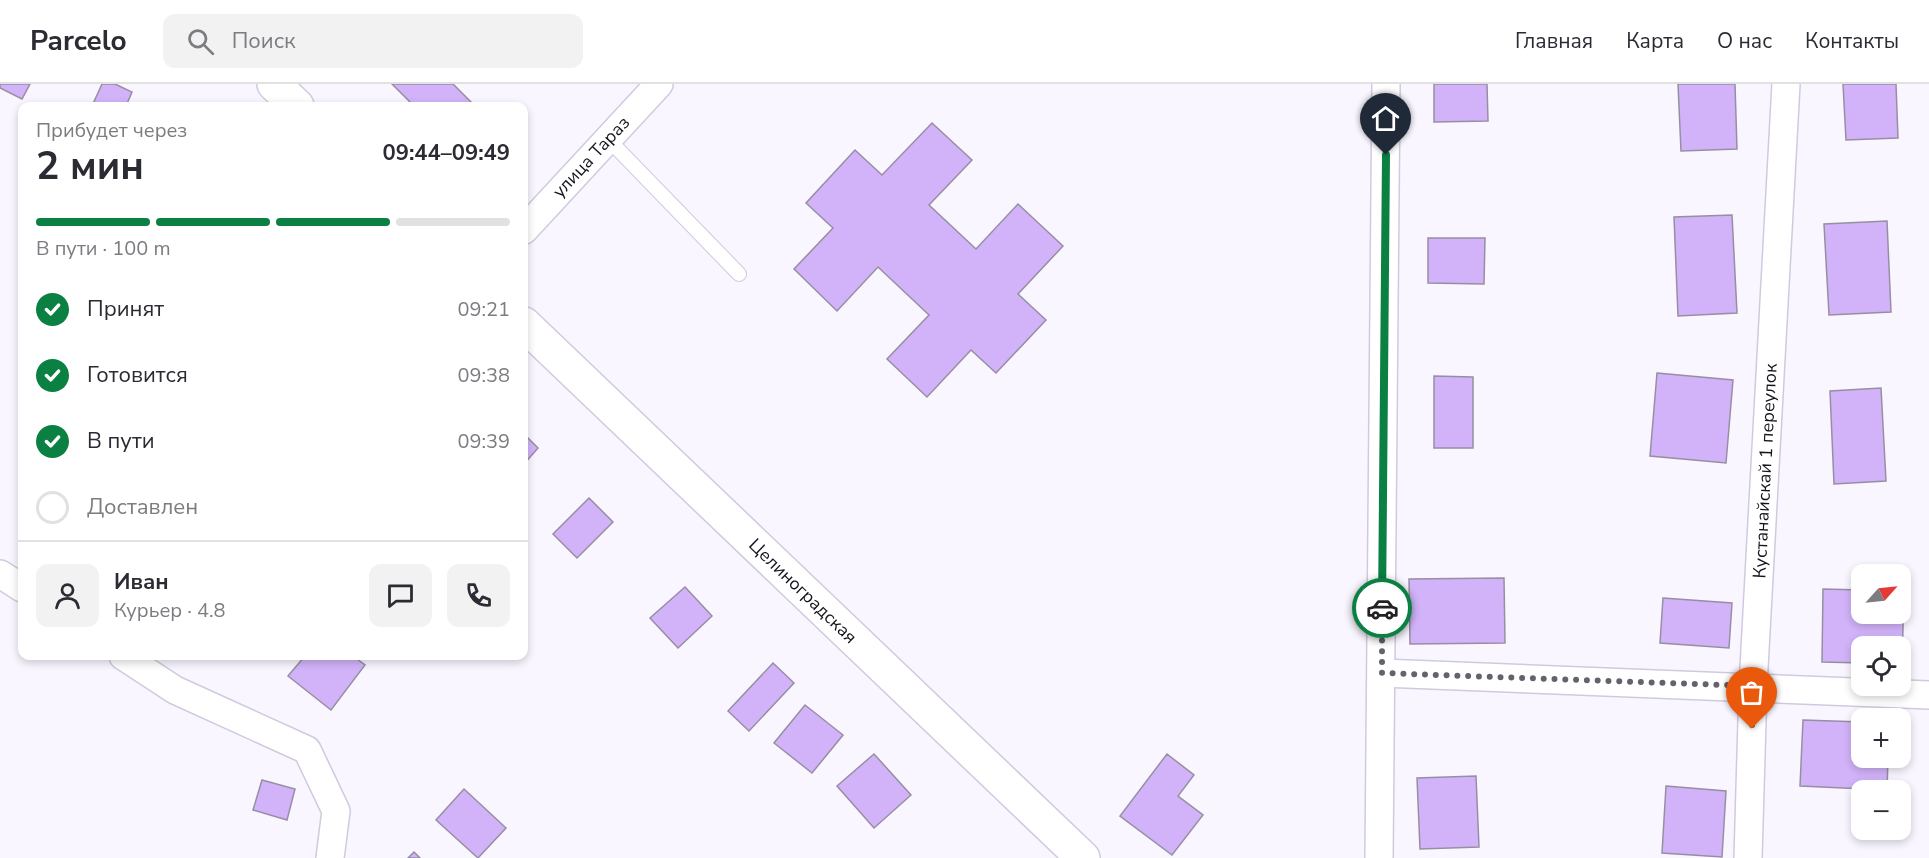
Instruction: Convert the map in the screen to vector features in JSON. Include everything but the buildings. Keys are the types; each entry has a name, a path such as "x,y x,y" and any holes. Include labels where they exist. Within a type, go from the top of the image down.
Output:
{"street":[{"path":"274,84 293,102"},
{"name":"улица Тараз","path":"528,226 659,84"},
{"path":"1379,858 1386,84"},
{"name":"Кустанайскай 1 переулок","path":"1748,858 1753,686 1786,84"},
{"name":"Целиноградская","path":"528,328 1083,858"},
{"path":"0,574 18,585"},
{"path":"129,660 175,690 307,750 336,812 330,858"},
{"path":"1382,673 1753,686 1929,695"}],"lane":[{"path":"608,139 739,274"}],"way so far":[{"path":"1382,608 1382,673 1753,686 1752,729"}],"route":[{"path":"1382,608 1386,155"}]}
